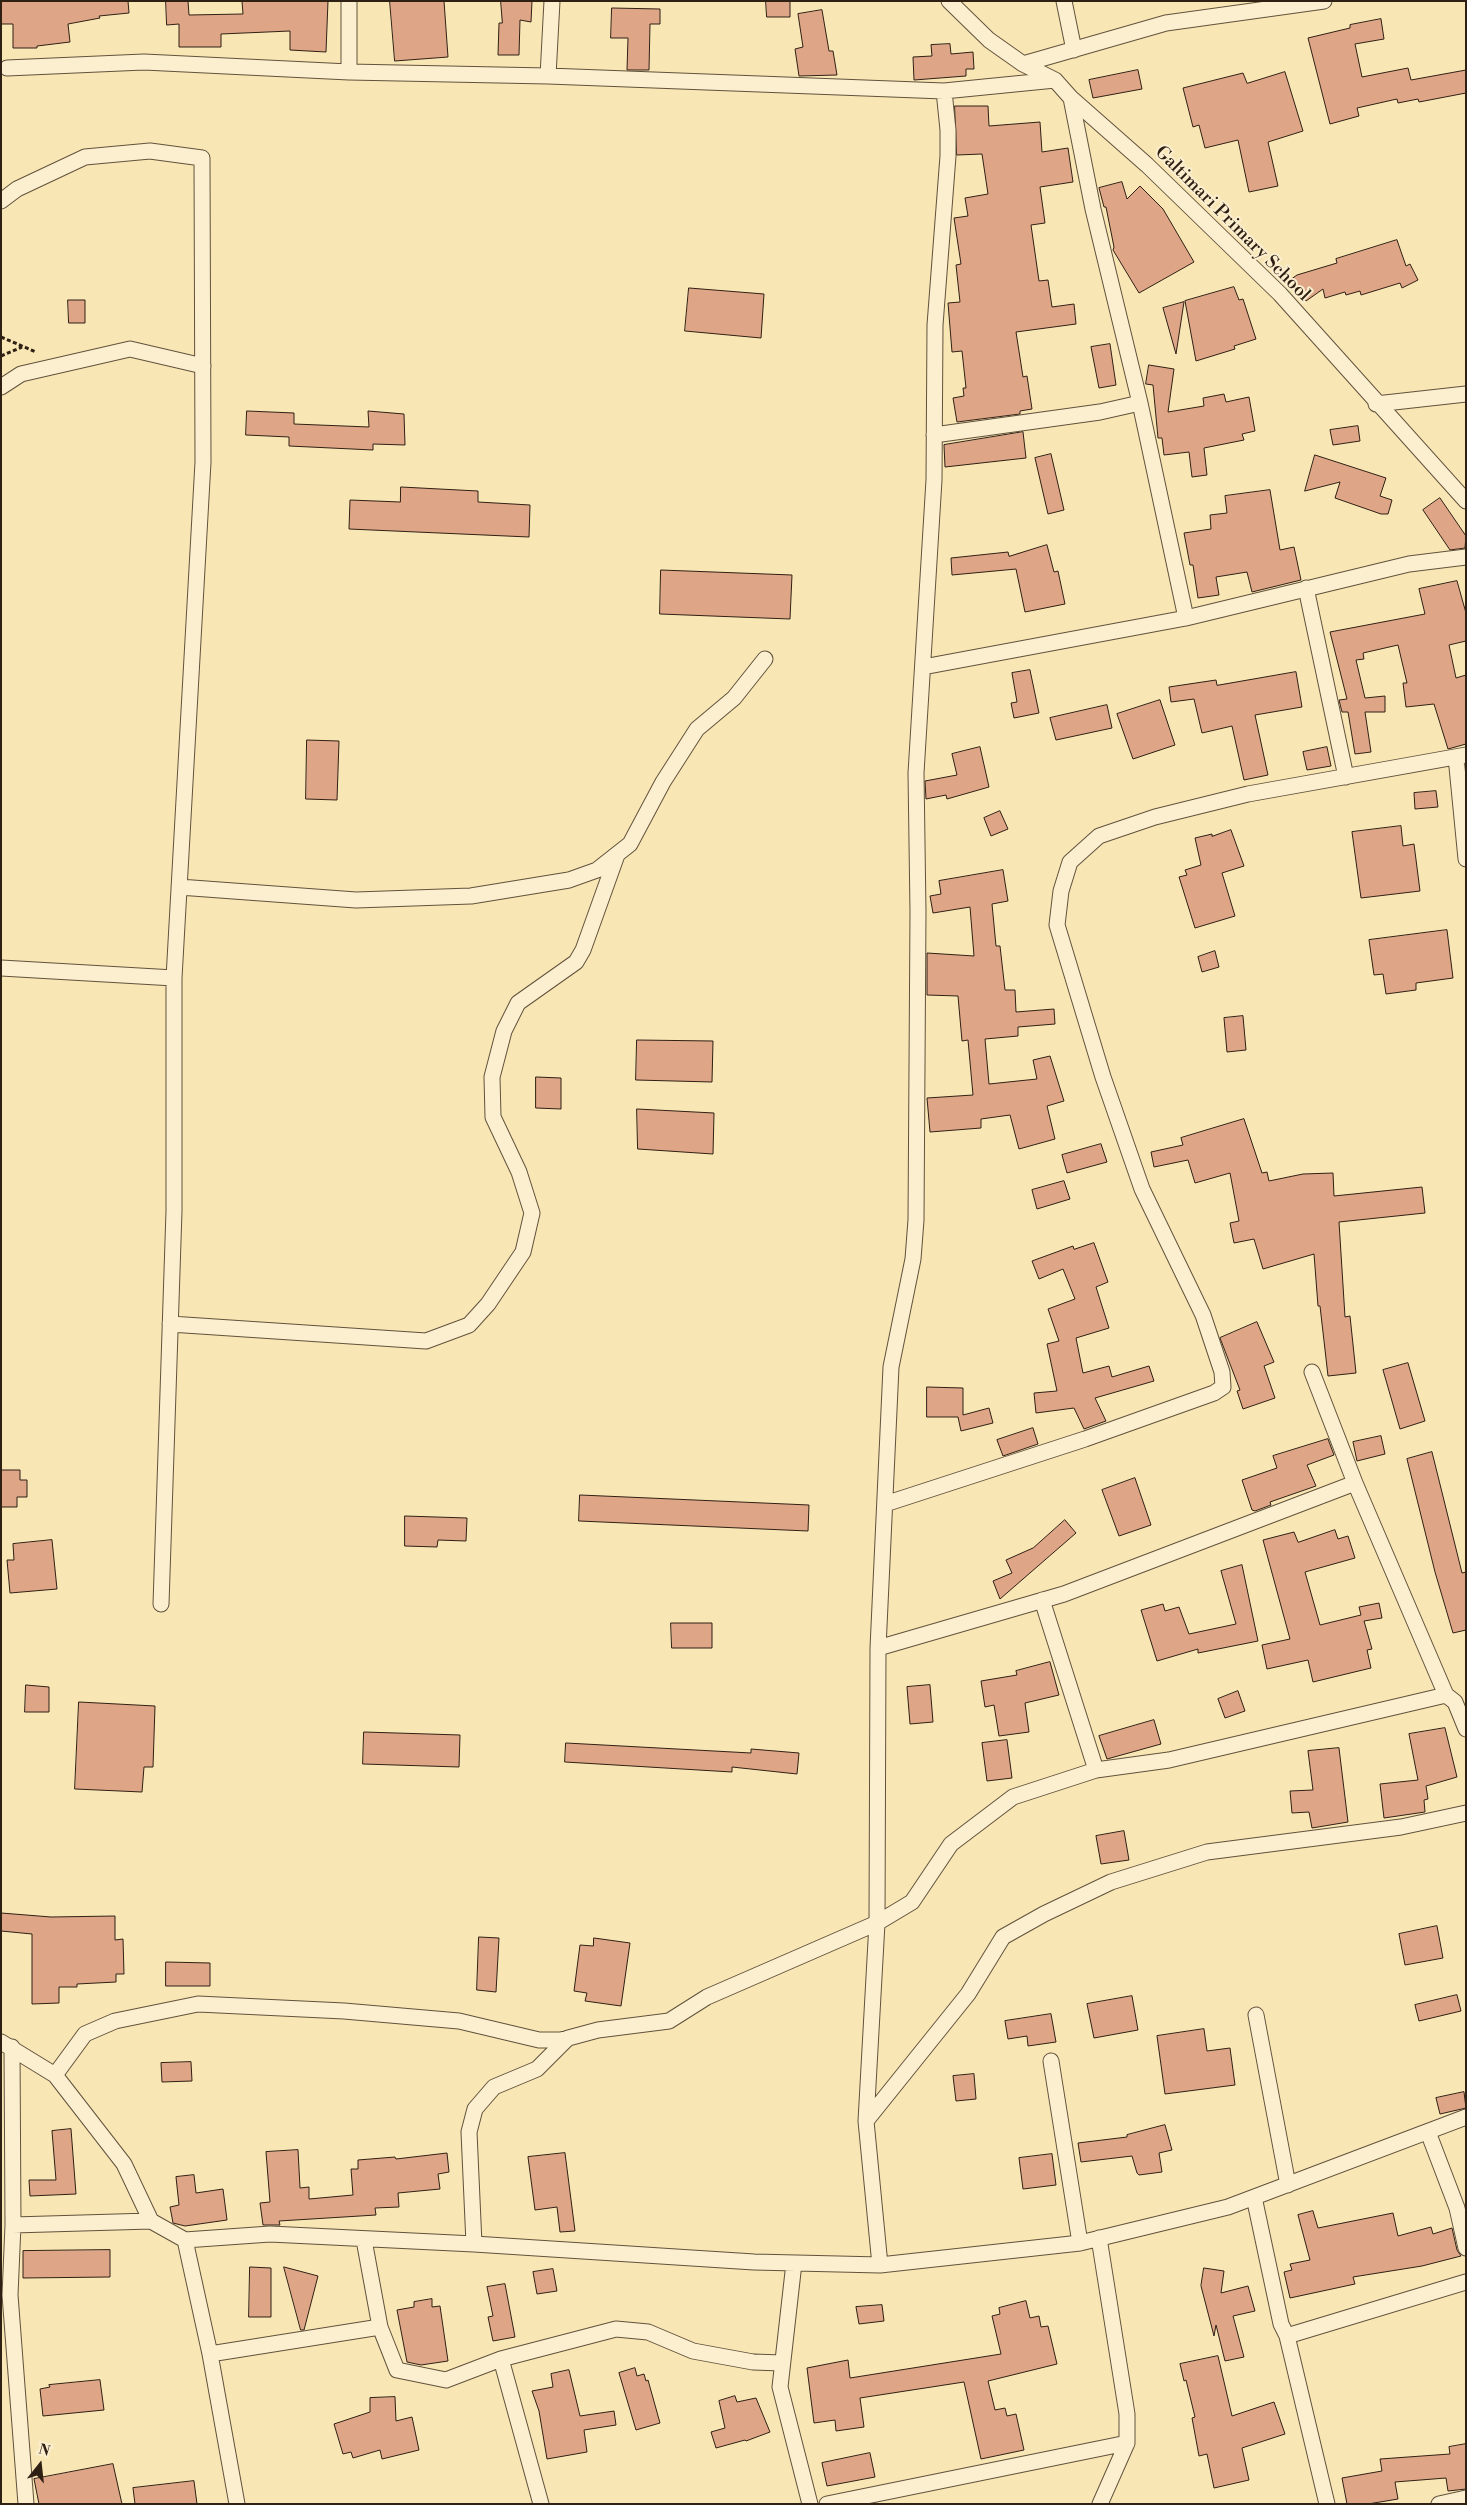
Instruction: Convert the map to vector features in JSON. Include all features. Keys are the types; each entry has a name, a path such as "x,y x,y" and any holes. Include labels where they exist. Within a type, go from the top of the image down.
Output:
{"street":[{"path":"349,1 349,72"},
{"path":"548,76 552,1"},
{"name":"Galtimari Primary School","path":"949,1 989,40 1023,64 1056,80 1071,98 1147,165 1280,294 1376,404 1466,501"},
{"path":"1064,1 1074,50"},
{"path":"1023,64 1166,23 1324,1"},
{"path":"7,68 144,62 349,72 548,76 944,91 1056,80"},
{"path":"880,2265 866,2121 876,1923 878,1648 891,1367 913,1259 916,1220 918,912 916,773 934,489 935,324 948,156 948,130 944,91"},
{"path":"1071,98 1092,209 1140,403 1186,618"},
{"path":"1,201 17,189 86,157 150,150 202,158 202,462 174,978 174,1211 161,1604"},
{"path":"1,387 21,374 130,349 203,366"},
{"path":"1376,404 1466,394"},
{"path":"934,435 1100,412 1140,403"},
{"path":"923,667 1186,618 1409,564 1466,556"},
{"path":"1306,588 1346,777"},
{"path":"179,887 356,900 472,896 569,880 597,870 630,844 663,782 697,729 734,698 765,659"},
{"path":"885,1504 1086,1439 1214,1393 1223,1388 1222,1372 1203,1315 1142,1189 1104,1077 1057,925 1061,891 1070,862 1098,836 1155,817 1248,794 1461,756 1466,859"},
{"path":"170,1324 426,1341 469,1326 488,1304 523,1252 532,1213 519,1172 493,1117 492,1076 504,1031 518,1003 576,962 583,950 617,855"},
{"path":"1,968 174,978"},
{"path":"1312,1372 1355,1483 1446,1696 1455,1702 1466,1729"},
{"path":"878,1648 1042,1600 1355,1483"},
{"path":"1042,1600 1096,1770"},
{"path":"55,2075 85,2034 114,2021 198,2004 344,2011 459,2021 539,2040 568,2038 598,2030 669,2021 707,1997 876,1923 912,1902 951,1844 1013,1797 1096,1770 1169,1760 1446,1696"},
{"path":"866,2121 968,1994 1003,1937 1044,1914 1111,1882 1206,1852 1401,1827 1466,1813"},
{"path":"1256,2015 1288,2185"},
{"path":"474,2244 469,2132 475,2109 494,2087 537,2069 568,2038"},
{"path":"7,2044 55,2075 124,2164 151,2221"},
{"path":"7,2044 13,2225 10,2295 26,2504"},
{"path":"1051,2060 1080,2243"},
{"path":"13,2225 151,2221 185,2240 270,2234 794,2263 880,2265 1080,2243 1228,2208 1466,2118"},
{"path":"1428,2132 1457,2208 1466,2248"},
{"path":"1254,2197 1280,2324 1287,2336 1327,2504"},
{"path":"1098,2238 1127,2414 1127,2443 1100,2504"},
{"path":"185,2240 210,2354 237,2504"},
{"path":"364,2240 380,2327 397,2370 446,2380 500,2359 616,2329 648,2332 693,2351 753,2362 782,2363"},
{"path":"794,2263 780,2387 810,2504"},
{"path":"1287,2336 1466,2282"},
{"path":"210,2354 380,2327"},
{"path":"500,2359 541,2504"},
{"path":"827,2504 1127,2443"},
{"path":"1439,2504 1466,2498"}],"path":[{"path":"1,337 40,353"},
{"path":"1,356 22,347"}],"building":[{"path":"1,1 128,1 129,13 99,16 100,18 68,24 70,42 37,46 37,48 13,48 13,24 1,24"},
{"path":"166,1 188,1 189,15 243,14 242,1 328,1 326,52 290,50 290,31 221,34 221,47 179,47 179,24 167,25"},
{"path":"390,1 444,1 448,57 395,61"},
{"path":"501,1 532,1 531,22 520,20 519,55 498,55 499,23 502,23"},
{"path":"766,1 790,1 790,17 767,17"},
{"path":"612,8 660,9 660,24 650,24 649,70 627,70 628,38 611,38"},
{"path":"822,10 829,51 833,51 837,75 799,76 795,49 803,47 798,14"},
{"path":"1381,19 1384,39 1355,44 1362,77 1408,68 1411,80 1466,70 1466,93 1419,102 1418,99 1398,103 1397,99 1357,108 1359,116 1330,124 1308,38 1350,28 1350,25"},
{"path":"950,44 951,54 973,52 974,69 966,69 966,76 914,80 913,57 932,56 931,45"},
{"path":"1138,70 1142,89 1093,98 1089,80"},
{"path":"1285,72 1303,131 1268,142 1278,186 1249,192 1238,140 1205,148 1199,125 1193,127 1183,88 1243,73 1247,83"},
{"path":"955,106 988,106 989,126 1040,122 1042,152 1068,148 1073,182 1040,187 1045,223 1031,225 1039,281 1048,280 1052,307 1074,304 1076,324 1016,332 1023,377 1027,376 1032,409 1020,411 1020,414 957,422 953,398 964,396 963,388 966,388 962,351 952,352 948,303 960,302 956,265 961,264 954,218 968,216 965,198 988,194 982,154 957,155"},
{"path":"1122,182 1127,199 1140,186 1163,209 1194,262 1139,293 1113,250 1106,207 1104,207 1099,188"},
{"path":"1397,240 1406,266 1410,264 1418,280 1402,288 1400,283 1361,295 1360,291 1346,295 1345,292 1325,298 1323,289 1306,301 1290,280 1297,275 1337,263 1336,259"},
{"path":"1234,287 1239,300 1243,299 1256,339 1234,346 1235,349 1196,361 1185,301"},
{"path":"689,288 764,294 761,338 685,331"},
{"path":"68,300 85,300 85,323 69,323"},
{"path":"1184,302 1176,354 1163,308"},
{"path":"1110,344 1116,385 1099,388 1091,347"},
{"path":"1149,365 1174,369 1168,412 1204,406 1203,398 1224,394 1226,402 1249,397 1255,431 1242,434 1244,440 1204,448 1207,475 1192,477 1189,452 1164,455 1162,438 1158,438 1153,385 1146,384"},
{"path":"247,411 294,413 294,424 369,427 368,411 404,414 405,445 373,444 373,450 289,446 289,437 246,435"},
{"path":"1358,426 1360,441 1333,445 1330,430"},
{"path":"1023,432 1026,458 945,467 944,445"},
{"path":"1051,454 1064,510 1048,514 1035,458"},
{"path":"1315,455 1386,478 1380,496 1392,500 1388,514 1381,514 1335,498 1340,482 1305,491"},
{"path":"401,487 478,491 478,502 530,505 529,537 349,529 350,500 400,502"},
{"path":"1270,490 1280,550 1294,547 1301,580 1252,592 1247,572 1216,577 1219,595 1198,598 1193,565 1190,565 1184,533 1211,529 1210,515 1227,513 1225,496"},
{"path":"1440,498 1466,536 1465,548 1450,550 1423,510"},
{"path":"1047,545 1054,572 1058,571 1065,604 1025,612 1016,569 952,575 951,558 1008,552 1009,556"},
{"path":"661,570 792,575 790,619 660,614"},
{"path":"1457,581 1466,613 1466,641 1449,645 1456,678 1466,675 1466,744 1448,749 1434,704 1406,707 1403,683 1407,683 1398,645 1363,653 1364,659 1356,660 1365,698 1385,696 1385,712 1365,712 1371,752 1355,754 1348,712 1342,712 1339,700 1347,699 1330,632 1425,614 1419,589"},
{"path":"1030,670 1039,713 1014,718 1011,703 1017,702 1012,673"},
{"path":"1296,672 1302,707 1255,715 1268,775 1244,780 1232,726 1202,733 1194,699 1171,702 1169,687 1216,680 1217,685"},
{"path":"1160,700 1175,745 1133,759 1117,714"},
{"path":"1107,705 1112,728 1056,740 1050,718"},
{"path":"307,740 339,741 337,800 306,799"},
{"path":"980,747 989,787 947,799 946,795 926,799 925,781 957,775 952,754"},
{"path":"1327,747 1331,766 1307,770 1303,752"},
{"path":"1436,791 1438,807 1415,809 1414,793"},
{"path":"1000,811 1008,829 991,836 984,818"},
{"path":"1401,826 1403,846 1414,844 1420,891 1361,898 1352,832"},
{"path":"1231,830 1244,866 1222,873 1235,916 1195,928 1179,877 1187,875 1185,870 1201,865 1195,838 1212,834 1212,836"},
{"path":"1003,870 1008,901 992,904 996,946 1000,946 1005,990 1015,990 1016,1012 1054,1009 1055,1024 1018,1027 1018,1036 985,1039 989,1084 1037,1079 1033,1060 1050,1056 1064,1101 1047,1106 1055,1139 1019,1149 1010,1115 981,1119 981,1128 930,1132 927,1098 973,1095 968,1040 962,1041 958,996 927,995 927,953 974,956 970,907 933,913 930,896 941,894 939,881"},
{"path":"1447,930 1453,978 1416,983 1416,990 1386,994 1383,974 1374,975 1369,940"},
{"path":"1215,951 1219,967 1202,972 1198,957"},
{"path":"1243,1016 1246,1050 1227,1052 1224,1018"},
{"path":"637,1040 713,1041 712,1082 636,1080"},
{"path":"536,1077 561,1078 561,1109 536,1108"},
{"path":"637,1109 714,1113 713,1154 638,1149"},
{"path":"1244,1119 1262,1173 1267,1172 1269,1181 1303,1174 1333,1173 1334,1196 1422,1187 1425,1213 1339,1222 1345,1317 1350,1316 1356,1373 1328,1376 1320,1306 1318,1306 1314,1254 1263,1269 1254,1239 1234,1243 1230,1223 1239,1221 1230,1173 1195,1183 1188,1160 1154,1167 1151,1152 1183,1145 1181,1138"},
{"path":"1101,1144 1107,1162 1067,1173 1062,1155"},
{"path":"1064,1181 1070,1199 1037,1209 1032,1190"},
{"path":"1094,1243 1108,1282 1096,1287 1109,1328 1076,1338 1083,1373 1109,1366 1112,1377 1149,1366 1154,1381 1095,1398 1106,1421 1084,1429 1074,1408 1036,1413 1034,1393 1057,1391 1047,1344 1059,1341 1048,1309 1075,1299 1063,1269 1039,1279 1032,1261 1073,1246 1074,1249"},
{"path":"1257,1322 1274,1362 1264,1366 1275,1398 1243,1409 1237,1391 1240,1390 1220,1338"},
{"path":"1408,1363 1425,1421 1400,1429 1383,1370"},
{"path":"927,1387 963,1388 963,1415 989,1408 993,1423 961,1431 958,1417 927,1417"},
{"path":"1033,1428 1038,1444 1003,1456 997,1440"},
{"path":"1381,1436 1385,1454 1357,1461 1353,1442"},
{"path":"1328,1439 1334,1455 1307,1465 1316,1486 1270,1502 1271,1505 1255,1511 1252,1510 1242,1480 1277,1468 1273,1456"},
{"path":"1432,1452 1462,1573 1466,1572 1466,1630 1453,1633 1435,1572 1407,1459"},
{"path":"1,1470 20,1470 20,1480 27,1480 27,1497 17,1497 17,1507 1,1507"},
{"path":"1135,1478 1151,1525 1119,1536 1102,1490"},
{"path":"580,1495 809,1505 808,1531 579,1521"},
{"path":"405,1516 467,1518 466,1541 438,1540 437,1547 405,1546"},
{"path":"1065,1520 1076,1533 1000,1599 993,1581 1012,1573 1006,1560 1033,1548"},
{"path":"1335,1530 1338,1539 1348,1536 1355,1558 1305,1572 1320,1625 1361,1615 1359,1607 1379,1603 1382,1618 1364,1621 1372,1649 1367,1650 1371,1668 1313,1682 1308,1660 1267,1669 1262,1645 1290,1639 1263,1540 1294,1532 1298,1542"},
{"path":"52,1540 57,1589 10,1593 7,1560 14,1560 13,1544"},
{"path":"1242,1565 1258,1641 1198,1653 1198,1649 1157,1661 1141,1610 1163,1604 1165,1611 1179,1607 1189,1634 1236,1624 1221,1571"},
{"path":"671,1623 712,1623 712,1648 672,1648"},
{"path":"1050,1662 1059,1695 1025,1703 1029,1732 999,1736 994,1705 985,1707 981,1681 1017,1675 1016,1671"},
{"path":"26,1685 49,1687 49,1712 25,1712"},
{"path":"930,1685 933,1722 910,1724 907,1687"},
{"path":"1238,1691 1245,1711 1225,1718 1218,1699"},
{"path":"79,1702 155,1706 153,1767 144,1767 142,1792 75,1789"},
{"path":"1154,1720 1161,1744 1107,1759 1099,1736"},
{"path":"1445,1728 1457,1777 1426,1786 1428,1799 1424,1800 1425,1812 1384,1818 1380,1784 1418,1780 1409,1734"},
{"path":"364,1732 460,1735 459,1767 363,1764"},
{"path":"1007,1740 1012,1778 987,1781 982,1743"},
{"path":"566,1743 751,1753 751,1749 799,1753 797,1774 732,1767 732,1772 565,1762"},
{"path":"1339,1748 1348,1822 1312,1828 1309,1812 1292,1813 1290,1791 1313,1790 1308,1751"},
{"path":"1124,1831 1129,1860 1101,1864 1096,1836"},
{"path":"1,1913 51,1917 115,1916 115,1940 123,1939 124,1974 116,1974 116,1982 77,1984 77,1987 59,1987 59,2003 32,2004 32,1934 1,1931"},
{"path":"1437,1926 1443,1958 1405,1965 1399,1934"},
{"path":"479,1937 499,1938 496,1992 477,1990"},
{"path":"594,1938 630,1943 621,2006 585,2001 587,1993 574,1991 580,1945 593,1946"},
{"path":"166,1962 210,1963 210,1986 166,1986"},
{"path":"1457,1995 1461,2011 1419,2021 1415,2005"},
{"path":"1132,1996 1138,2030 1094,2038 1087,2004"},
{"path":"1051,2014 1056,2042 1028,2046 1027,2036 1008,2039 1005,2021"},
{"path":"1204,2029 1207,2051 1230,2048 1235,2085 1165,2094 1157,2036"},
{"path":"191,2062 192,2081 162,2082 161,2063"},
{"path":"974,2074 976,2099 956,2101 953,2076"},
{"path":"1464,2092 1466,2108 1440,2114 1436,2098"},
{"path":"1165,2125 1172,2150 1159,2153 1162,2172 1139,2175 1132,2156 1081,2162 1078,2143 1127,2137 1127,2135"},
{"path":"71,2129 76,2194 30,2196 29,2180 56,2180 52,2131"},
{"path":"298,2150 300,2188 309,2187 309,2199 353,2195 351,2169 358,2169 358,2160 395,2157 396,2159 447,2153 449,2172 438,2174 440,2189 398,2193 399,2207 375,2208 376,2215 279,2221 280,2225 263,2225 260,2203 270,2202 266,2152"},
{"path":"565,2153 575,2231 560,2232 557,2207 535,2210 528,2157"},
{"path":"1052,2154 1056,2185 1023,2189 1019,2158"},
{"path":"194,2175 196,2193 223,2189 227,2220 185,2226 173,2223 170,2207 179,2205 176,2177"},
{"path":"1313,2211 1318,2228 1393,2213 1398,2236 1431,2227 1433,2234 1452,2228 1457,2250 1461,2256 1422,2266 1353,2277 1355,2284 1290,2298 1284,2272 1292,2270 1290,2264 1310,2260 1298,2215"},
{"path":"110,2250 110,2277 23,2278 23,2251"},
{"path":"250,2267 271,2268 271,2317 249,2317"},
{"path":"284,2267 318,2276 304,2330 301,2330"},
{"path":"1204,2268 1224,2271 1221,2293 1248,2286 1255,2311 1233,2316 1244,2357 1225,2361 1216,2325 1214,2336 1201,2286"},
{"path":"553,2269 557,2291 537,2294 533,2272"},
{"path":"505,2284 515,2337 493,2341 488,2317 493,2316 487,2287"},
{"path":"432,2299 432,2307 440,2306 448,2361 421,2365 407,2362 397,2310 414,2307 414,2302"},
{"path":"1026,2301 1030,2318 1039,2316 1041,2327 1048,2326 1057,2364 988,2381 995,2410 1005,2408 1007,2416 1016,2414 1024,2450 981,2459 964,2382 860,2398 864,2427 836,2431 835,2420 814,2423 807,2368 848,2360 850,2378 1001,2354 992,2316 1000,2314 999,2308"},
{"path":"882,2305 884,2321 859,2324 856,2307"},
{"path":"1218,2356 1232,2416 1274,2402 1285,2434 1242,2448 1249,2480 1214,2488 1207,2454 1199,2456 1192,2418 1195,2417 1180,2364"},
{"path":"635,2368 637,2376 644,2374 646,2381 648,2380 660,2423 636,2430 619,2373"},
{"path":"569,2370 580,2416 614,2411 616,2425 584,2430 587,2452 547,2459 539,2411 532,2391 553,2387 551,2374"},
{"path":"100,2380 104,2410 43,2416 40,2389 50,2387 49,2385"},
{"path":"735,2396 737,2402 756,2398 770,2432 746,2441 716,2448 711,2432 725,2428 719,2401"},
{"path":"395,2397 396,2421 412,2417 419,2450 382,2459 380,2450 353,2458 351,2452 343,2454 334,2424 370,2412 370,2398"},
{"path":"1466,2444 1466,2489 1448,2491 1446,2478 1395,2482 1398,2499 1368,2504 1347,2504 1342,2478 1382,2471 1380,2459 1450,2454 1449,2447"},
{"path":"870,2453 875,2477 827,2486 822,2463"},
{"path":"113,2464 122,2504 39,2504 34,2479"},
{"path":"194,2481 197,2504 135,2504 133,2488"}]}
